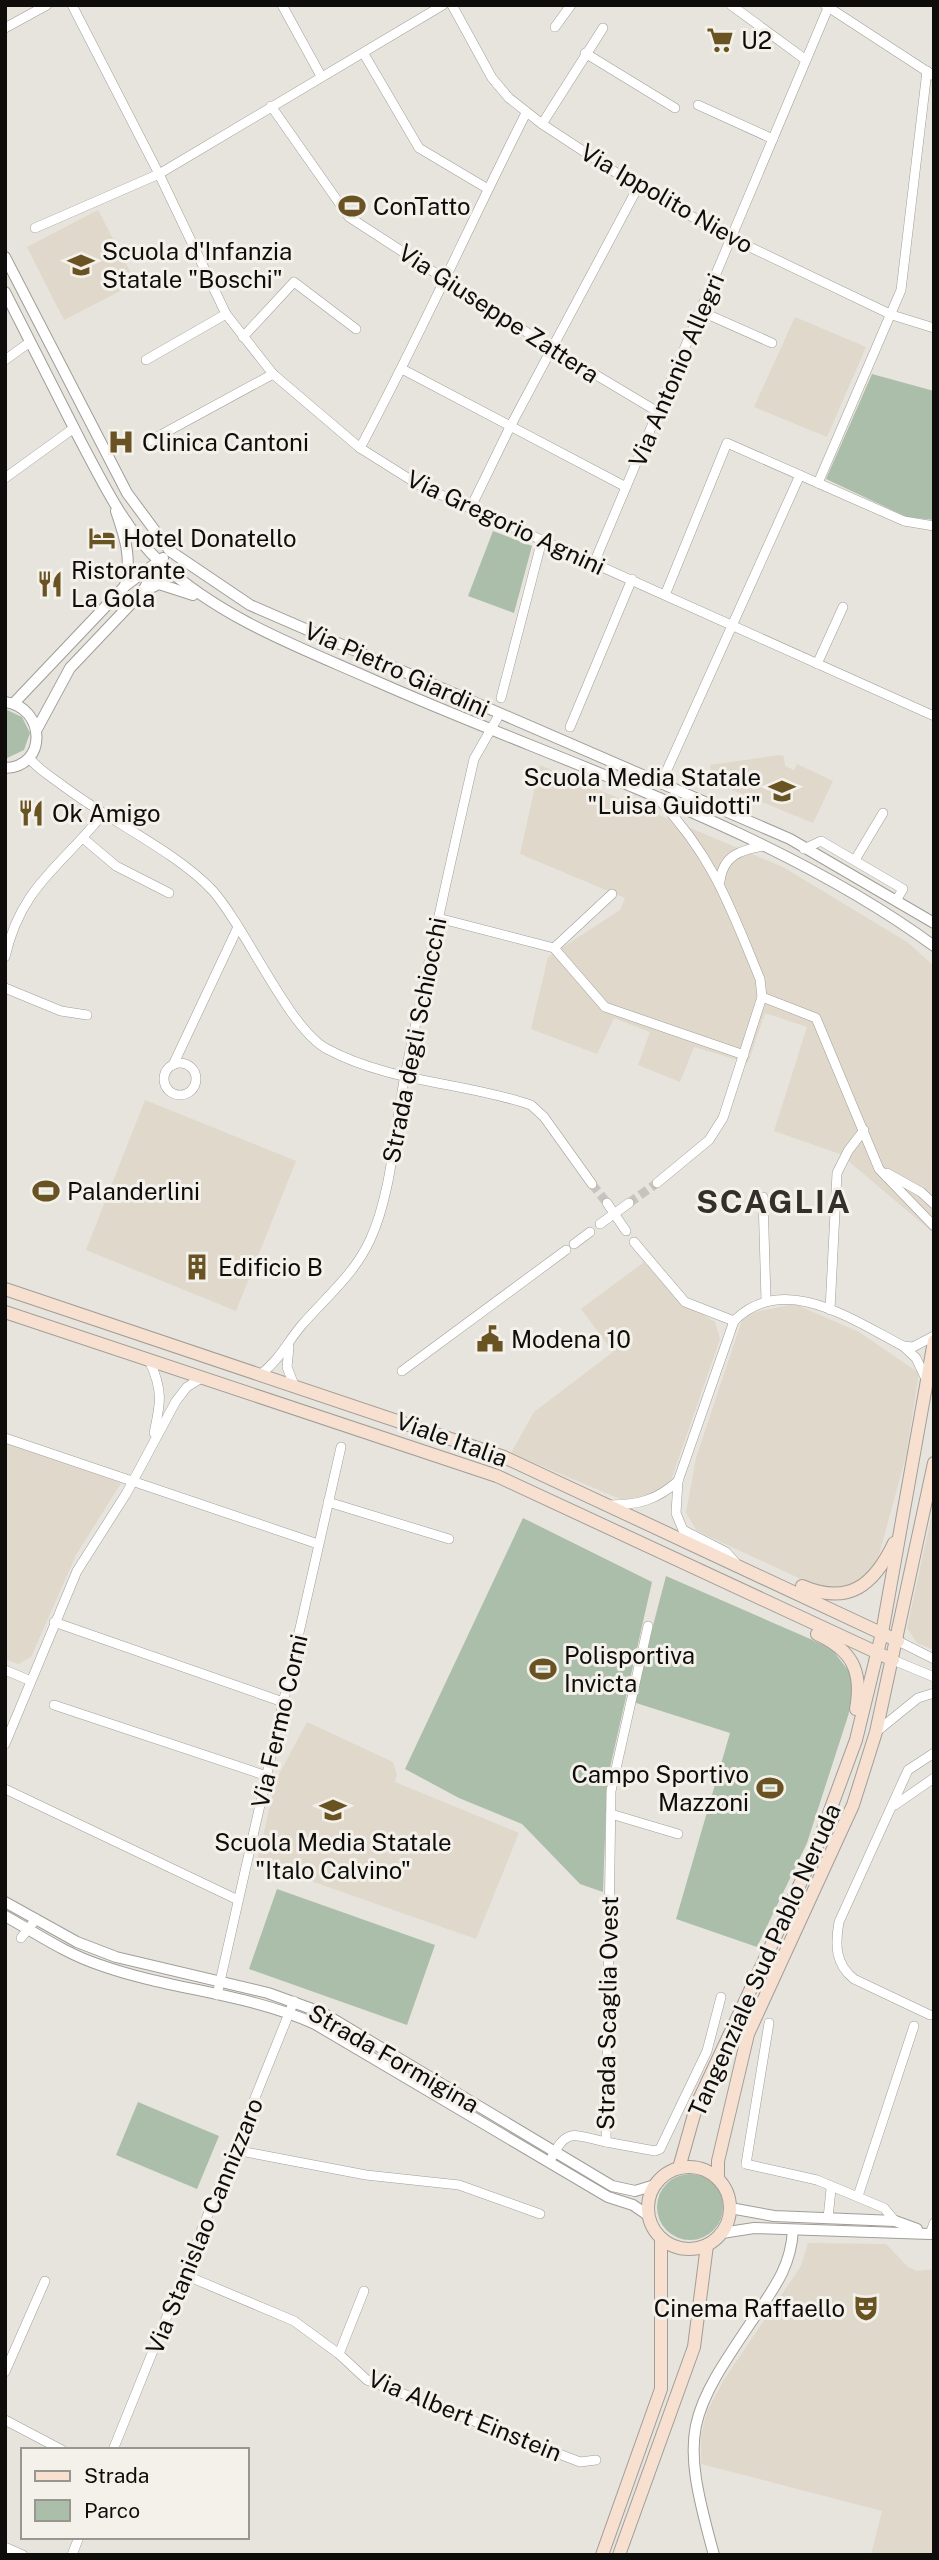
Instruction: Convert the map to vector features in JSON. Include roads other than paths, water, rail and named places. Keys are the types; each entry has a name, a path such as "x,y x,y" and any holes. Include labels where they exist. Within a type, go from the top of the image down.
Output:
{"main road":[{"name":"Viale Italia","path":"5,1290 504,1457 898,1641"},
{"name":"Viale Italia","path":"5,1312 497,1476 729,1584"},
{"name":"Tangenziale Sud Pablo Neruda","path":"679,2168 698,2104 814,1854 856,1740 882,1633 934,1342"},
{"name":"Tangenziale Sud Pablo Neruda","path":"718,2179 718,2161 748,2034 853,1805 876,1732 898,1641 934,1462"},
{"path":"768,1579 782,1578 826,1594 850,1592 873,1578 881,1569 902,1527"},
{"path":"729,1584 893,1660"},
{"path":"729,1584 768,1611 843,1648 858,1679 856,1740"},
{"path":"602,2555 661,2389 661,2238 649,2216 648,2205 654,2185 670,2171 679,2168 694,2167 718,2179 727,2192 730,2208 722,2233 707,2245 683,2249 661,2238"},
{"path":"619,2555 694,2347 707,2245"}],"street":[{"path":"5,28 47,5"},
{"name":"Via Gregorio Agnini","path":"72,5 159,174 226,314 273,374 360,448 419,485 470,509 934,716"},
{"path":"282,5 321,76"},
{"path":"34,228 159,174 443,5"},
{"name":"Via Ippolito Nievo","path":"452,5 492,78 542,124 638,187 731,238 892,315 934,328"},
{"path":"555,27 571,5"},
{"path":"732,5 806,60"},
{"path":"817,483 901,290 930,73 827,6"},
{"name":"Via Antonio Allegri","path":"594,563 827,6"},
{"path":"542,124 603,28"},
{"path":"585,53 675,108"},
{"path":"364,54 419,148 488,189"},
{"path":"698,105 773,139"},
{"name":"Via Giuseppe Zattera","path":"271,106 349,217 551,348 658,412"},
{"path":"360,448 402,369 444,277 527,113"},
{"path":"470,509 551,348 638,187"},
{"name":"Via Pietro Giardini","path":"5,257 127,494 170,551 250,605 790,839 804,849 900,894 934,923"},
{"path":"243,337 294,282 356,329"},
{"name":"Via Pietro Giardini","path":"5,292 112,501 128,545 129,567 125,586"},
{"path":"700,311 772,343"},
{"path":"146,360 226,314"},
{"path":"5,360 30,342"},
{"path":"402,369 626,487"},
{"path":"146,443 273,374"},
{"path":"5,478 74,428"},
{"path":"665,595 727,443 904,521 934,526"},
{"path":"661,783 800,475"},
{"name":"Via Pietro Giardini","path":"112,501 159,561 208,602 241,621 764,846 894,917 934,946"},
{"path":"501,698 542,540"},
{"path":"5,768 21,764 29,758 38,739 33,718 10,702 125,586 170,551"},
{"path":"37,729 70,668 143,591 159,561"},
{"path":"570,727 632,579"},
{"path":"143,591 159,584 175,587 208,602"},
{"path":"817,664 843,607"},
{"name":"Strada degli Schiocchi","path":"261,1374 276,1363 296,1332 356,1266 372,1237 381,1207 438,918 474,759 499,715"},
{"path":"29,758 39,769 102,815 203,881 238,927 313,1039 325,1048 360,1064 405,1077 531,1105 544,1117 593,1184"},
{"path":"657,1183 696,1152 716,1131 723,1118 762,997 760,979 720,881 686,828 659,800"},
{"path":"855,860 883,813"},
{"path":"5,957 17,919 27,900 55,864 83,839 102,815"},
{"path":"83,839 116,866 169,893"},
{"path":"804,849 821,841 855,860 900,894"},
{"path":"720,881 722,867 731,857 743,850 764,846"},
{"path":"554,948 612,894"},
{"path":"894,917 934,955"},
{"path":"438,918 554,948 606,1007 744,1055"},
{"path":"173,1065 238,927"},
{"path":"5,988 61,1011 87,1015"},
{"path":"762,997 816,1018 879,1169 934,1226"},
{"path":"830,1310 838,1173 848,1151 864,1130"},
{"path":"879,1169 921,1192 934,1204"},
{"path":"921,1192 934,1189"},
{"path":"763,1196 766,1300"},
{"path":"607,1203 626,1230"},
{"path":"600,1224 629,1203"},
{"path":"402,1371 590,1232"},
{"path":"634,1242 685,1302 734,1321"},
{"path":"737,1564 726,1552 683,1530 676,1513 678,1481 734,1321 744,1311 766,1300 802,1299 830,1310 903,1346 916,1358 928,1387"},
{"path":"903,1346 913,1347 934,1336"},
{"path":"289,1346 287,1367 294,1385"},
{"path":"148,1358 158,1379 162,1400 152,1442"},
{"path":"5,1744 76,1571 133,1483 152,1442 187,1387 203,1377"},
{"path":"5,1438 318,1544"},
{"name":"Via Fermo Corni","path":"217,1994 236,1899 267,1776 341,1447"},
{"path":"609,1505 636,1505 652,1500 678,1481"},
{"path":"328,1502 449,1539"},
{"path":"54,1622 283,1702"},
{"name":"Strada Scaglia Ovest","path":"552,2157 560,2140 569,2135 606,2141 613,1782 648,1626"},
{"path":"898,1641 934,1659"},
{"path":"893,1660 934,1677"},
{"path":"5,1670 31,1681"},
{"path":"876,1732 910,1703 934,1693"},
{"path":"54,1705 267,1776"},
{"path":"932,2016 854,1979 844,1971 837,1952 839,1922 894,1806 908,1770 934,1753"},
{"path":"894,1806 934,1778"},
{"path":"5,1789 236,1899"},
{"path":"611,1814 678,1834"},
{"name":"Strada Formigina","path":"5,1902 77,1942 116,1957 293,2001 323,2013 552,2157 608,2197 633,2205 649,2216"},
{"name":"Strada Formigina","path":"5,1916 25,1933 99,1965 289,2013 316,2024 552,2157 619,2189 635,2191 654,2185"},
{"path":"25,1933 36,1919"},
{"path":"606,2141 655,2151 662,2147 707,2051 721,1997"},
{"name":"Via Stanislao Cannizzaro","path":"114,2448 293,2001"},
{"path":"769,2023 746,2164 817,2180 831,2189 858,2196 884,2208 895,2227"},
{"path":"858,2196 914,2026"},
{"path":"235,2150 366,2175 458,2185 540,2214"},
{"path":"828,2218 831,2189"},
{"path":"730,2208 754,2214 828,2218 932,2231"},
{"path":"714,2555 695,2484 691,2449 696,2420 715,2376 784,2273 792,2252 794,2217"},
{"path":"722,2233 743,2228 793,2230 895,2227"},
{"name":"Via Albert Einstein","path":"185,2274 294,2321 340,2354 367,2380 580,2462 596,2460"},
{"path":"5,2372 45,2281"},
{"name":"Via Albert Einstein","path":"340,2354 364,2291"},
{"path":"5,2420 58,2448"},
{"path":"5,2547 23,2555"}],"tunnel":[{"path":"629,1203 657,1183"},
{"path":"592,1184 607,1203"}],"place":[{"name":"U2","path":"720,40"},
{"name":"ConTatto","path":"352,206"},
{"name":"Scuola d'Infanzia Statale \"Boschi\"","path":"81,265"},
{"name":"Clinica Cantoni","path":"121,442"},
{"name":"Hotel Donatello","path":"102,538"},
{"name":"Ristorante La Gola","path":"50,584"},
{"name":"Scuola Media Statale \"Luisa Guidotti\"","path":"782,791"},
{"name":"Ok Amigo","path":"31,813"},
{"name":"Palanderlini","path":"46,1191"},
{"name":"Edificio B","path":"197,1267"},
{"name":"Modena 10","path":"490,1339"},
{"name":"Polisportiva Invicta","path":"543,1669"},
{"name":"Campo Sportivo Mazzoni","path":"770,1788"},
{"name":"Scuola Media Statale \"Italo Calvino\"","path":"333,1810"},
{"name":"Cinema Raffaello","path":"866,2308"}],"district":[{"name":"SCAGLIA","path":"774,1201"}]}
